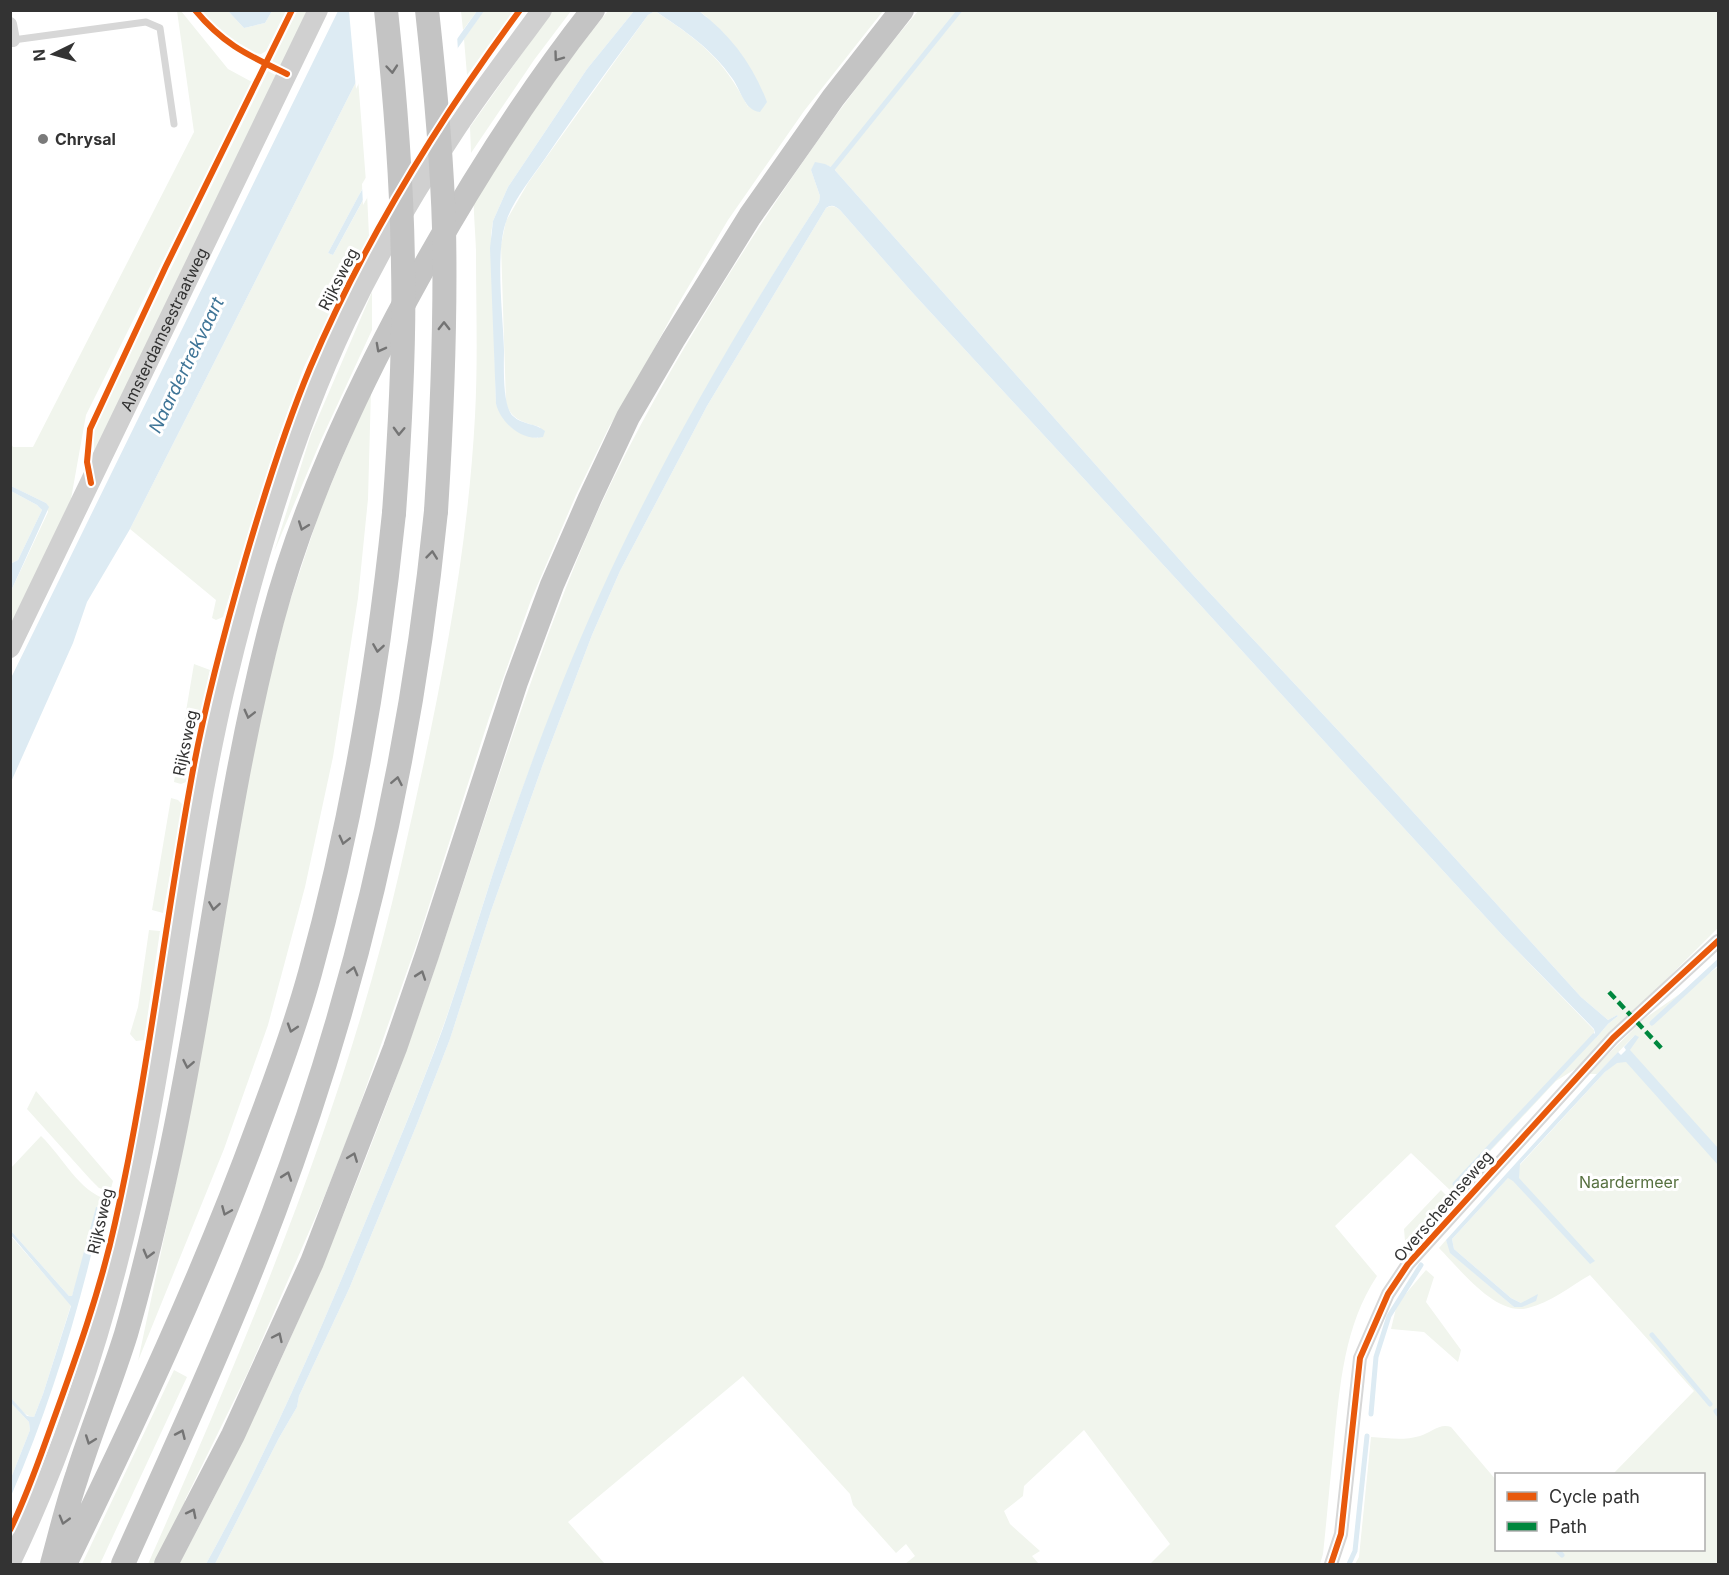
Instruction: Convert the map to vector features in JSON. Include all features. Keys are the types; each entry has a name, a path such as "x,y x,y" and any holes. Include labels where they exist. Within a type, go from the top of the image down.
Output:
{"highway":[{"path":"65,1564 168,1347 232,1198 273,1086 310,974 348,825 381,629 394,513 402,382 403,268 399,153 386,10"},
{"path":"123,1564 210,1368 274,1212 316,1092 346,996 384,845 401,762 425,611 436,511 444,371 444,246 439,122 427,10"},
{"path":"52,1564 77,1475 125,1336 150,1246 171,1152 245,734 272,619 290,562 340,433 377,353 418,277 481,169 536,87 593,10"},
{"path":"165,1564 233,1435 312,1262 395,1048 516,682 552,585 590,498 634,408 750,216 833,98 902,10"}],"main road":[{"name":"Amsterdamsestraatweg","path":"10,648 318,10"},
{"name":"Rijksweg","path":"10,1564 24,1536 68,1422 97,1334 125,1233 147,1135 205,783 223,695 267,533 302,428 348,318 410,203 455,130 542,10"}],"street":[{"path":"10,24 12,40"},
{"name":"Overscheenseweg","path":"1331,1564 1341,1534 1360,1358 1388,1294 1408,1264 1613,1038 1719,941"}],"lane":[{"path":"12,40 146,22 160,28 174,124"}],"green space":[{"path":"484,10 514,11 467,75 464,39"},
{"path":"177,11 181,11 228,69 252,82 86,415 71,499 11,630 11,591 48,512 46,503 11,486 10,442 13,447 33,447 194,132"},
{"path":"201,11 228,11 244,28 265,23 272,11 286,11 266,51 261,54 236,44 220,32"},
{"path":"297,11 311,11 284,67 272,61"},
{"path":"461,11 477,11 463,30"},
{"path":"552,11 571,11 534,60 471,153 470,127"},
{"path":"608,11 634,11 587,69 508,187 493,221 491,234 496,404 512,427 522,434 538,438 540,427 515,417 506,402 501,245 506,221 528,183 648,15 655,11 709,52 729,75 748,107 707,17 699,11 883,11 804,111 728,220 609,427 576,495 531,600 489,718 418,940 352,1127 325,1195 248,1372 185,1500 186,1514 159,1564 148,1564 257,1307 323,1133 352,1045 401,865 448,642 465,529 476,395 474,200 523,126"},
{"path":"918,11 1718,11 1718,928 1577,1068 1556,1081 1452,1192 1411,1153 1335,1226 1377,1276 1357,1315 1345,1356 1320,1564 1150,1564 1170,1544 1084,1430 1024,1486 1023,1496 1004,1511 1010,1524 1040,1551 1032,1556 1039,1564 905,1564 915,1556 906,1544 896,1553 853,1505 850,1494 743,1376 568,1522 605,1564 215,1564 297,1407 299,1396 349,1289 417,1124 450,1039 491,911 543,764 592,635 620,571 707,406 828,207 833,206 840,210 911,291 1344,763 1504,937 1594,1030 1594,1036 1596,1038 1618,1016 1608,1020 1581,997 1375,770 1194,576 833,168 819,165 811,170 820,196 819,202 750,312 655,482 626,540 573,659 512,817 440,1035 308,1358 249,1483 206,1564 179,1564 275,1372 360,1174 410,1040 540,657 603,499 668,376 744,251 790,180 839,111"},
{"path":"268,71 279,77 94,454 94,426"},
{"path":"358,78 366,182 328,253 333,255 367,193 369,236 304,367 278,438 223,617 216,620 212,618 216,600 130,529"},
{"path":"372,292 372,330 321,440 274,552 311,434"},
{"path":"371,390 368,499 358,598 333,757 305,887 268,1025 224,1149 138,1361 188,1125 248,766 285,616 321,508"},
{"path":"11,491 42,510 18,560 12,563 11,562"},
{"path":"194,664 210,670 186,782 181,784 174,782"},
{"path":"171,798 183,805 163,913 152,910"},
{"path":"149,930 160,931 144,1040 136,1041 130,1034 138,1007"},
{"name":"Naardermeer","path":"1718,967 1718,1564 1355,1564 1359,1557 1371,1437 1414,1438 1447,1426 1451,1427 1495,1479 1495,1551 1705,1551 1705,1473 1614,1473 1694,1391 1590,1275 1544,1302 1528,1308 1516,1309 1503,1305 1479,1289 1439,1248 1446,1240 1451,1253 1514,1307 1521,1303 1511,1298 1454,1249 1452,1239 1605,1072 1630,1050 1635,1035 1597,1074 1588,1074 1644,1019"},
{"path":"36,1091 113,1181 110,1192 99,1188 90,1179 27,1109"},
{"path":"41,1136 79,1181 97,1196 108,1200 102,1208 100,1207 72,1296 69,1296 11,1231 10,1169"},
{"path":"1441,1190 1447,1196 1405,1241 1404,1229"},
{"path":"10,1235 71,1305 34,1417 24,1413 11,1398"},
{"path":"1426,1270 1434,1277 1426,1302 1461,1350 1458,1362 1424,1332 1391,1329 1397,1304"},
{"path":"174,1370 187,1377 100,1564 82,1564"},
{"path":"11,1403 29,1422 30,1430 11,1478"}],"water":[{"path":"228,11 272,11 265,23 244,28"},
{"name":"Naardertrekvaart","path":"338,11 389,11 358,78 130,529 87,602 73,643 11,782 10,680"},
{"path":"477,11 484,11 426,93 333,255 328,253 359,195 425,84"},
{"path":"634,11 655,11 648,15 582,105 523,190 506,222 501,250 500,284 504,385 509,411 513,416 545,431 543,437 528,437 514,430 502,418 496,404 490,248 493,221 508,187 587,69"},
{"path":"655,11 699,11 711,20 740,52 755,76 767,102 760,112 746,104 732,78 716,58 687,33"},
{"path":"815,162 833,168 1194,576 1375,770 1581,997 1608,1020 1618,1016 1596,1038 1594,1029 1504,937 911,291 840,210 833,206 828,207 707,406 620,571 592,635 543,764 491,911 450,1039 349,1289 299,1396 297,1407 215,1564 206,1564 249,1483 308,1358 404,1129 443,1028 530,766 584,630 623,545 674,444 759,297 819,202 820,196 811,170"},
{"path":"11,486 46,503 49,507 11,591 11,562 18,560 42,510 11,491"},
{"path":"1635,1035 1639,1037 1630,1050 1718,1148 1718,1165 1626,1062 1617,1063 1605,1072 1520,1164 1519,1178 1595,1261 1590,1264 1508,1178 1452,1239 1454,1249 1511,1298 1521,1303 1538,1294 1536,1301 1522,1307 1514,1307 1450,1253 1446,1240 1597,1074 1618,1052 1621,1055 1626,1050 1624,1047"},
{"path":"96,1207 102,1209 74,1319 52,1391 11,1496 11,1478 30,1430 29,1422 11,1403 11,1398 27,1416 34,1417 71,1306 11,1235 11,1231 69,1296 72,1296"}],"pier":[{"path":"392,10 361,79 356,89 349,11"},
{"path":"457,34 458,52 428,95 363,205 362,184 423,82"}],"waterway":[{"path":"833,168 960,10"},
{"path":"1652,1023 1718,962"},
{"path":"1455,1184 1594,1036"},
{"path":"1371,1414 1376,1357 1389,1316 1421,1265"},
{"path":"1652,1335 1710,1404"},
{"path":"1349,1564 1355,1551 1367,1436"},
{"path":"1558,1551 1562,1555"}],"marked path":[{"path":"1609,992 1663,1050"}],"cycle path":[{"path":"195,10 227,41 248,55 287,74"},
{"path":"91,483 87,462 90,429 166,266 292,10"},
{"path":"10,1530 22,1504 70,1374 109,1248 137,1113 181,836 202,726 230,615 275,463 310,368 354,274 404,183 460,95 520,10"},
{"path":"1331,1564 1341,1534 1360,1358 1388,1294 1408,1264 1613,1038 1718,941"}],"place":[{"name":"Chrysal","path":"43,139"}]}
